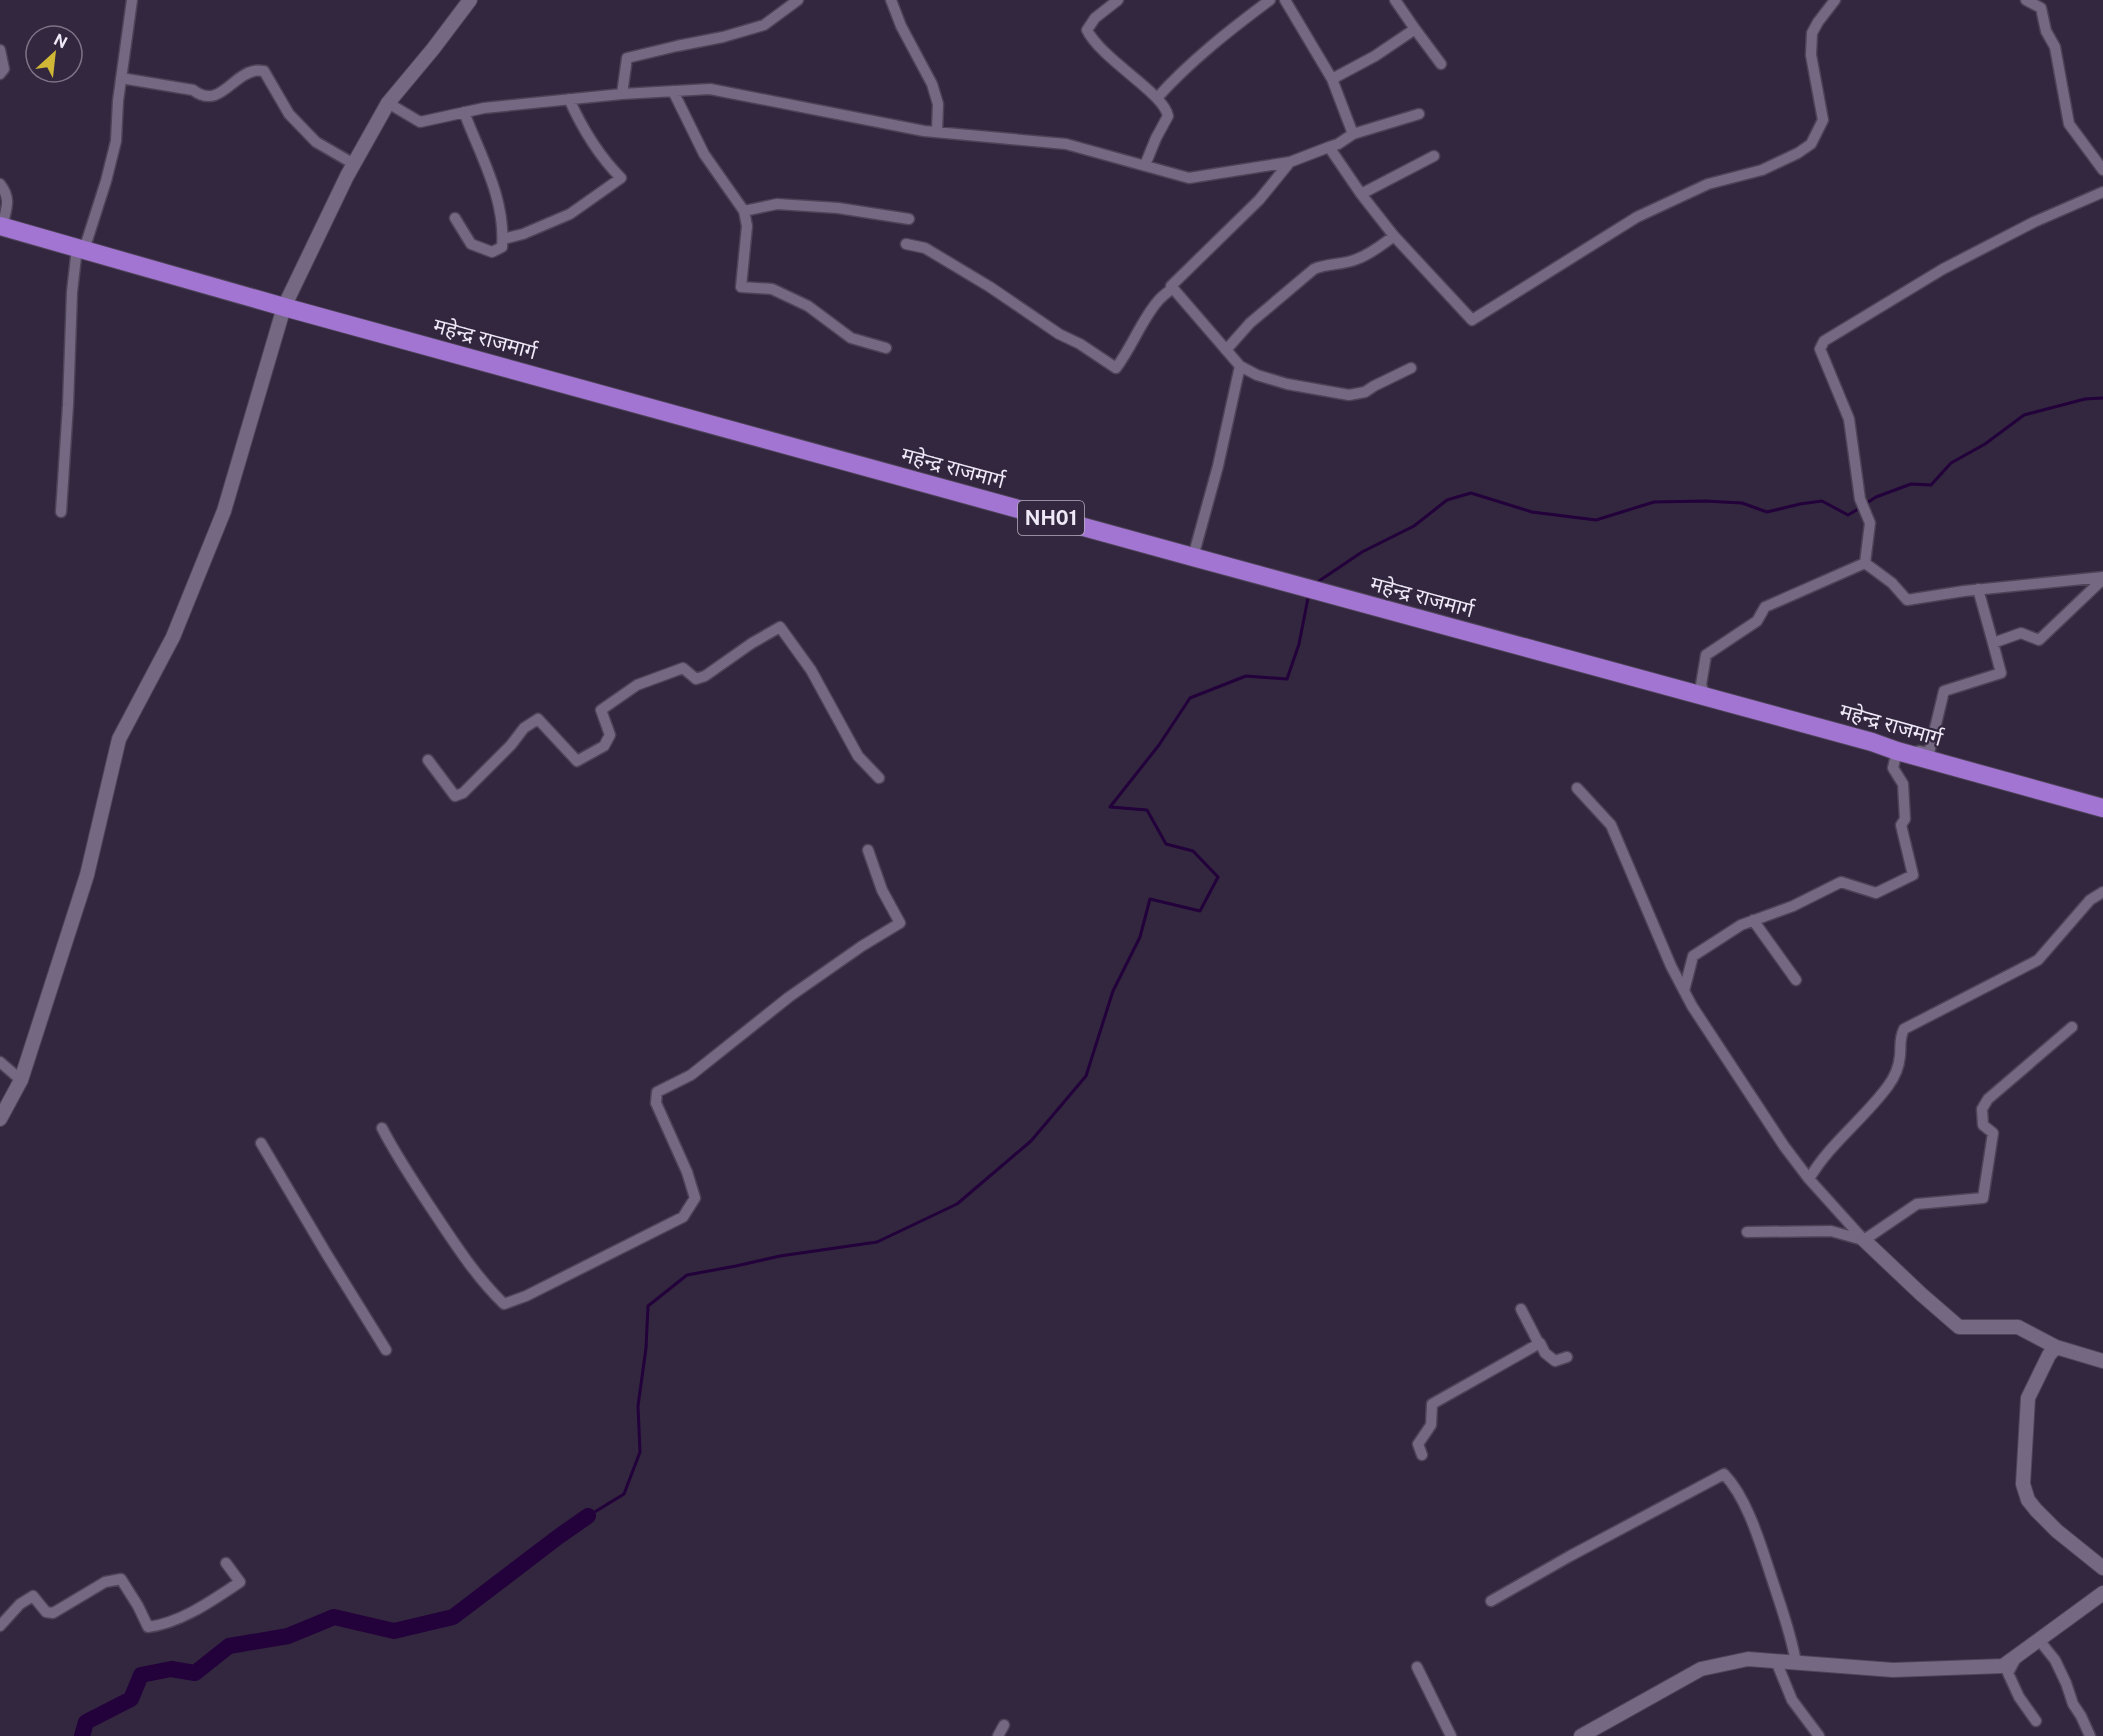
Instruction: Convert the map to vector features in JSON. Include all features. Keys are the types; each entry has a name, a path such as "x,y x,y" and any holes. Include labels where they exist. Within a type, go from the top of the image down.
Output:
{"highway":[{"name":"महेन्द्र राजमार्ग","path":"1,226 284,307 1707,699 1872,742 2103,808"}],"street":[{"path":"61,512 72,292 80,249 106,181 116,141 121,78 132,0"},
{"path":"0,1119 21,1080 87,874 119,739 173,638 224,511 284,307 354,164 388,104 434,49 470,0"},
{"path":"622,94 627,58 723,37 764,25 798,0"},
{"path":"891,0 932,84 938,104 938,132"},
{"path":"1118,0 1095,18 1087,30 1092,40 1113,62 1157,98 1167,112 1168,116 1145,165"},
{"path":"1157,98 1220,39 1270,0"},
{"path":"1285,0 1332,79 1353,134"},
{"path":"1395,0 1441,64"},
{"path":"1329,147 1361,194 1394,236 1472,320 1636,217 1697,188 1762,170 1798,153 1811,144 1824,120 1810,44 1812,33 1818,22 1835,0"},
{"path":"2026,0 2041,8 2046,31 2055,47 2069,124 2103,170"},
{"path":"1332,79 1375,56 1415,29"},
{"path":"0,50 4,69 0,74"},
{"path":"121,78 193,90 200,95 215,96 252,71 264,71 289,114 316,142 354,164"},
{"path":"388,104 420,122 484,108 622,94 710,89 938,132 1066,144 1189,178 1290,162 1338,144 1353,134 1419,114"},
{"path":"673,91 704,154 744,211 747,226 741,287 772,289 808,306 851,338 886,348"},
{"path":"503,239 523,234 570,214 621,178 606,162 578,120 569,99"},
{"path":"455,218 471,244 492,252 502,247 503,239 496,193 464,112"},
{"path":"1361,194 1434,156"},
{"path":"906,244 925,248 990,286 1059,334 1080,344 1116,368 1129,351 1158,302 1173,288 1171,286 1259,200 1290,162"},
{"path":"0,184 7,192 7,206 1,226"},
{"path":"1865,563 1870,523 1860,500 1849,418 1820,349 1824,341 1943,269 2034,222 2103,192"},
{"path":"744,211 777,204 838,208 909,219"},
{"path":"1226,350 1250,323 1314,269 1356,260 1394,236"},
{"path":"1173,288 1240,366 1257,375 1287,384 1357,396 1411,368"},
{"path":"1192,557 1218,466 1240,366"},
{"path":"1865,563 1892,583 1907,600 1978,589 2103,578"},
{"path":"1707,699 1701,685 1706,655 1757,621 1765,607 1865,563"},
{"path":"1994,643 2021,633 2039,640 2103,578"},
{"path":"1872,742 1929,753 1944,691 2001,673 1978,589"},
{"path":"428,760 455,796 463,793 511,745 524,728 538,719 577,761 604,746 610,735 601,710 637,686 683,668 696,679 705,676 752,643 780,627 811,670 858,756 879,778"},
{"path":"1684,991 1693,956 1741,925 1793,906 1841,882 1876,893 1913,875 1901,825 1905,819 1903,784 1893,768 1897,751"},
{"path":"1577,788 1611,825 1667,957 1684,991 1784,1146 1809,1179 1864,1240 1959,1327 2018,1327 2056,1347 2103,1361"},
{"path":"381,1128 405,1170 454,1244 487,1288 504,1304 526,1296 683,1217 695,1198 687,1172 656,1103 657,1092 691,1075 789,997 862,946 900,923 882,890 868,850"},
{"path":"1809,1179 1825,1154 1889,1086 1897,1070 1900,1055 1899,1039 1904,1029 2038,960 2090,900 2103,892"},
{"path":"1753,921 1796,980"},
{"path":"1747,1232 1831,1231 1864,1240 1917,1204 1983,1198 1993,1133 1983,1125 1982,1109 1988,1099 2072,1027"},
{"path":"0,1062 21,1080"},
{"path":"261,1143 386,1350"},
{"path":"1521,1309 1545,1353 1556,1361 1567,1357"},
{"path":"1422,1455 1418,1444 1431,1425 1432,1404 1539,1344"},
{"path":"2056,1347 2049,1355 2028,1398 2024,1484 2028,1500 2036,1510 2056,1531 2103,1568"},
{"path":"1491,1601 1724,1474 1735,1485 1766,1562 1792,1638 1796,1663"},
{"path":"0,1626 20,1604 33,1596 46,1612 53,1613 105,1582 121,1579 148,1627 157,1626 184,1616 240,1582 226,1563"},
{"path":"1581,1736 1701,1669 1748,1659 1893,1670 2003,1666 2103,1593"},
{"path":"2039,1640 2055,1660 2073,1704 2090,1736"},
{"path":"2018,1655 2008,1672 2019,1697 2036,1721"},
{"path":"1776,1661 1792,1700 1819,1736"},
{"path":"1417,1666 1451,1736"},
{"path":"998,1736 1004,1725"}],"waterway":[{"path":"1865,504 1876,497 1911,484 1931,485 1951,463 1985,444 2024,415 2085,399 2103,398"},
{"path":"1316,583 1362,552 1414,526 1447,500 1471,493 1532,512 1596,520 1654,502 1742,503 1767,512 1822,501 1848,515 1860,508"},
{"path":"588,1516 624,1494 640,1452 638,1406 646,1348 648,1306 687,1275 780,1256 877,1242 957,1204 1031,1141 1086,1076 1113,991 1140,937 1150,899 1200,911 1218,877 1193,851 1166,844 1147,810 1110,807 1159,745 1190,698 1246,676 1287,679 1299,644 1310,595"},
{"path":"82,1736 86,1722 131,1699 141,1675 171,1669 195,1673 229,1646 288,1636 334,1617 394,1631 453,1617 588,1516"}]}
